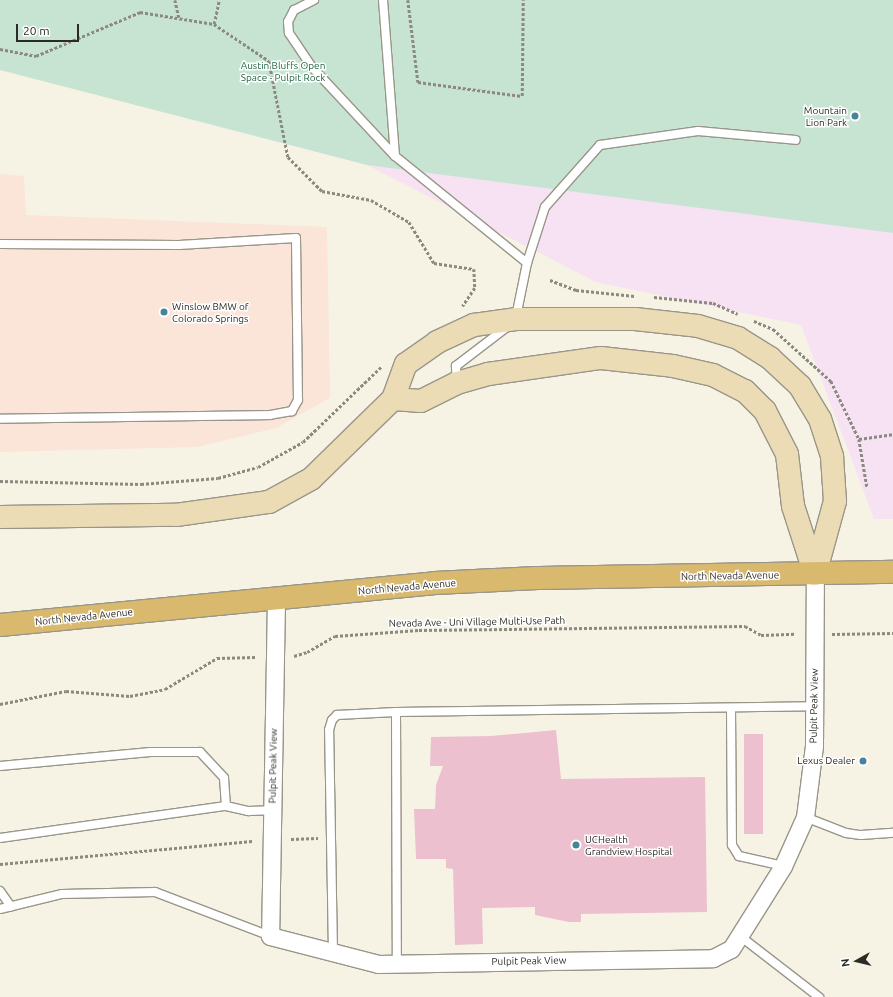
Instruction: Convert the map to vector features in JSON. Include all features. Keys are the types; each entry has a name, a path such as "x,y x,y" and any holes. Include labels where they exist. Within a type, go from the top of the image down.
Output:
{"main road":[{"path":"0,517 176,515 269,502 310,479 393,400 406,364 437,342 474,325 516,319 635,319 698,326 738,338 770,358 800,386 820,419 832,457 835,501 815,574"},
{"path":"393,400 421,401 457,383 488,374 601,358 673,366 713,375 745,391 765,411 787,454 793,506 815,574"},
{"name":"North Nevada Avenue","path":"0,625 435,584 536,578 893,572"}],"street":[{"name":"Pulpit Peak View","path":"276,599 270,936 369,963 713,958 731,949 740,936 783,866 805,817 814,746 815,574"}],"lane":[{"path":"314,0 294,10 288,22 290,33 311,66 395,156 527,263"},
{"path":"382,0 395,156"},
{"path":"457,383 456,366 516,319 527,263 545,207 600,145 698,131 796,140"},
{"path":"0,244 179,245 296,238 298,400 292,411 270,415 0,419"},
{"path":"333,953 329,730 332,720 337,715 347,713 396,712 814,706"},
{"path":"731,708 732,845 739,856 783,866"},
{"path":"396,712 397,963"},
{"path":"0,766 150,752 200,752 224,778 226,806"},
{"path":"0,838 226,806 248,811 272,810"},
{"path":"805,817 846,833 861,835 893,833"},
{"path":"0,891 11,907"},
{"path":"0,910 62,894 155,892 270,936"},
{"path":"740,936 819,997"}],"path":[{"path":"175,0 180,18"},
{"path":"214,24 219,0"},
{"path":"408,0 418,82 522,96 523,0"},
{"path":"0,49 36,56 140,12 214,24 269,61 288,157 322,191 371,200 409,222 434,263 474,268"},
{"path":"859,439 893,434"},
{"name":"Nevada Ave - Uni Village Multi-Use Path","path":"0,704 66,690 130,696 165,689 217,658 275,657 307,652 335,636 419,630 745,626 761,635 776,634"},
{"path":"865,633 893,633"},
{"path":"284,839 331,837"},
{"path":"0,864 259,840"}],"shaded area":[{"path":"345,0 893,0 893,519 874,519 801,325 596,282 367,165"},
{"name":"Winslow BMW of Colorado Springs","path":"0,174 24,176 26,215 327,227 330,398 276,428 197,447 0,452"}],"green space":[{"name":"Austin Bluffs Open Space - Pulpit Rock","path":"0,0 893,0 893,233 367,165 0,70"}],"building":[{"name":"UCHealth Grandview Hospital","path":"556,730 561,779 705,777 707,912 581,914 581,922 569,922 535,915 535,907 482,908 483,944 455,945 453,869 446,868 446,859 416,859 414,809 435,809 436,785 443,766 430,766 431,737 491,736"},
{"path":"744,734 763,734 763,834 744,834"}],"place":[{"name":"Mountain Lion Park","path":"855,116"},
{"name":"Winslow BMW of Colorado Springs","path":"164,312"},
{"name":"Lexus Dealer","path":"863,761"},
{"name":"UCHealth Grandview Hospital","path":"576,845"}]}
